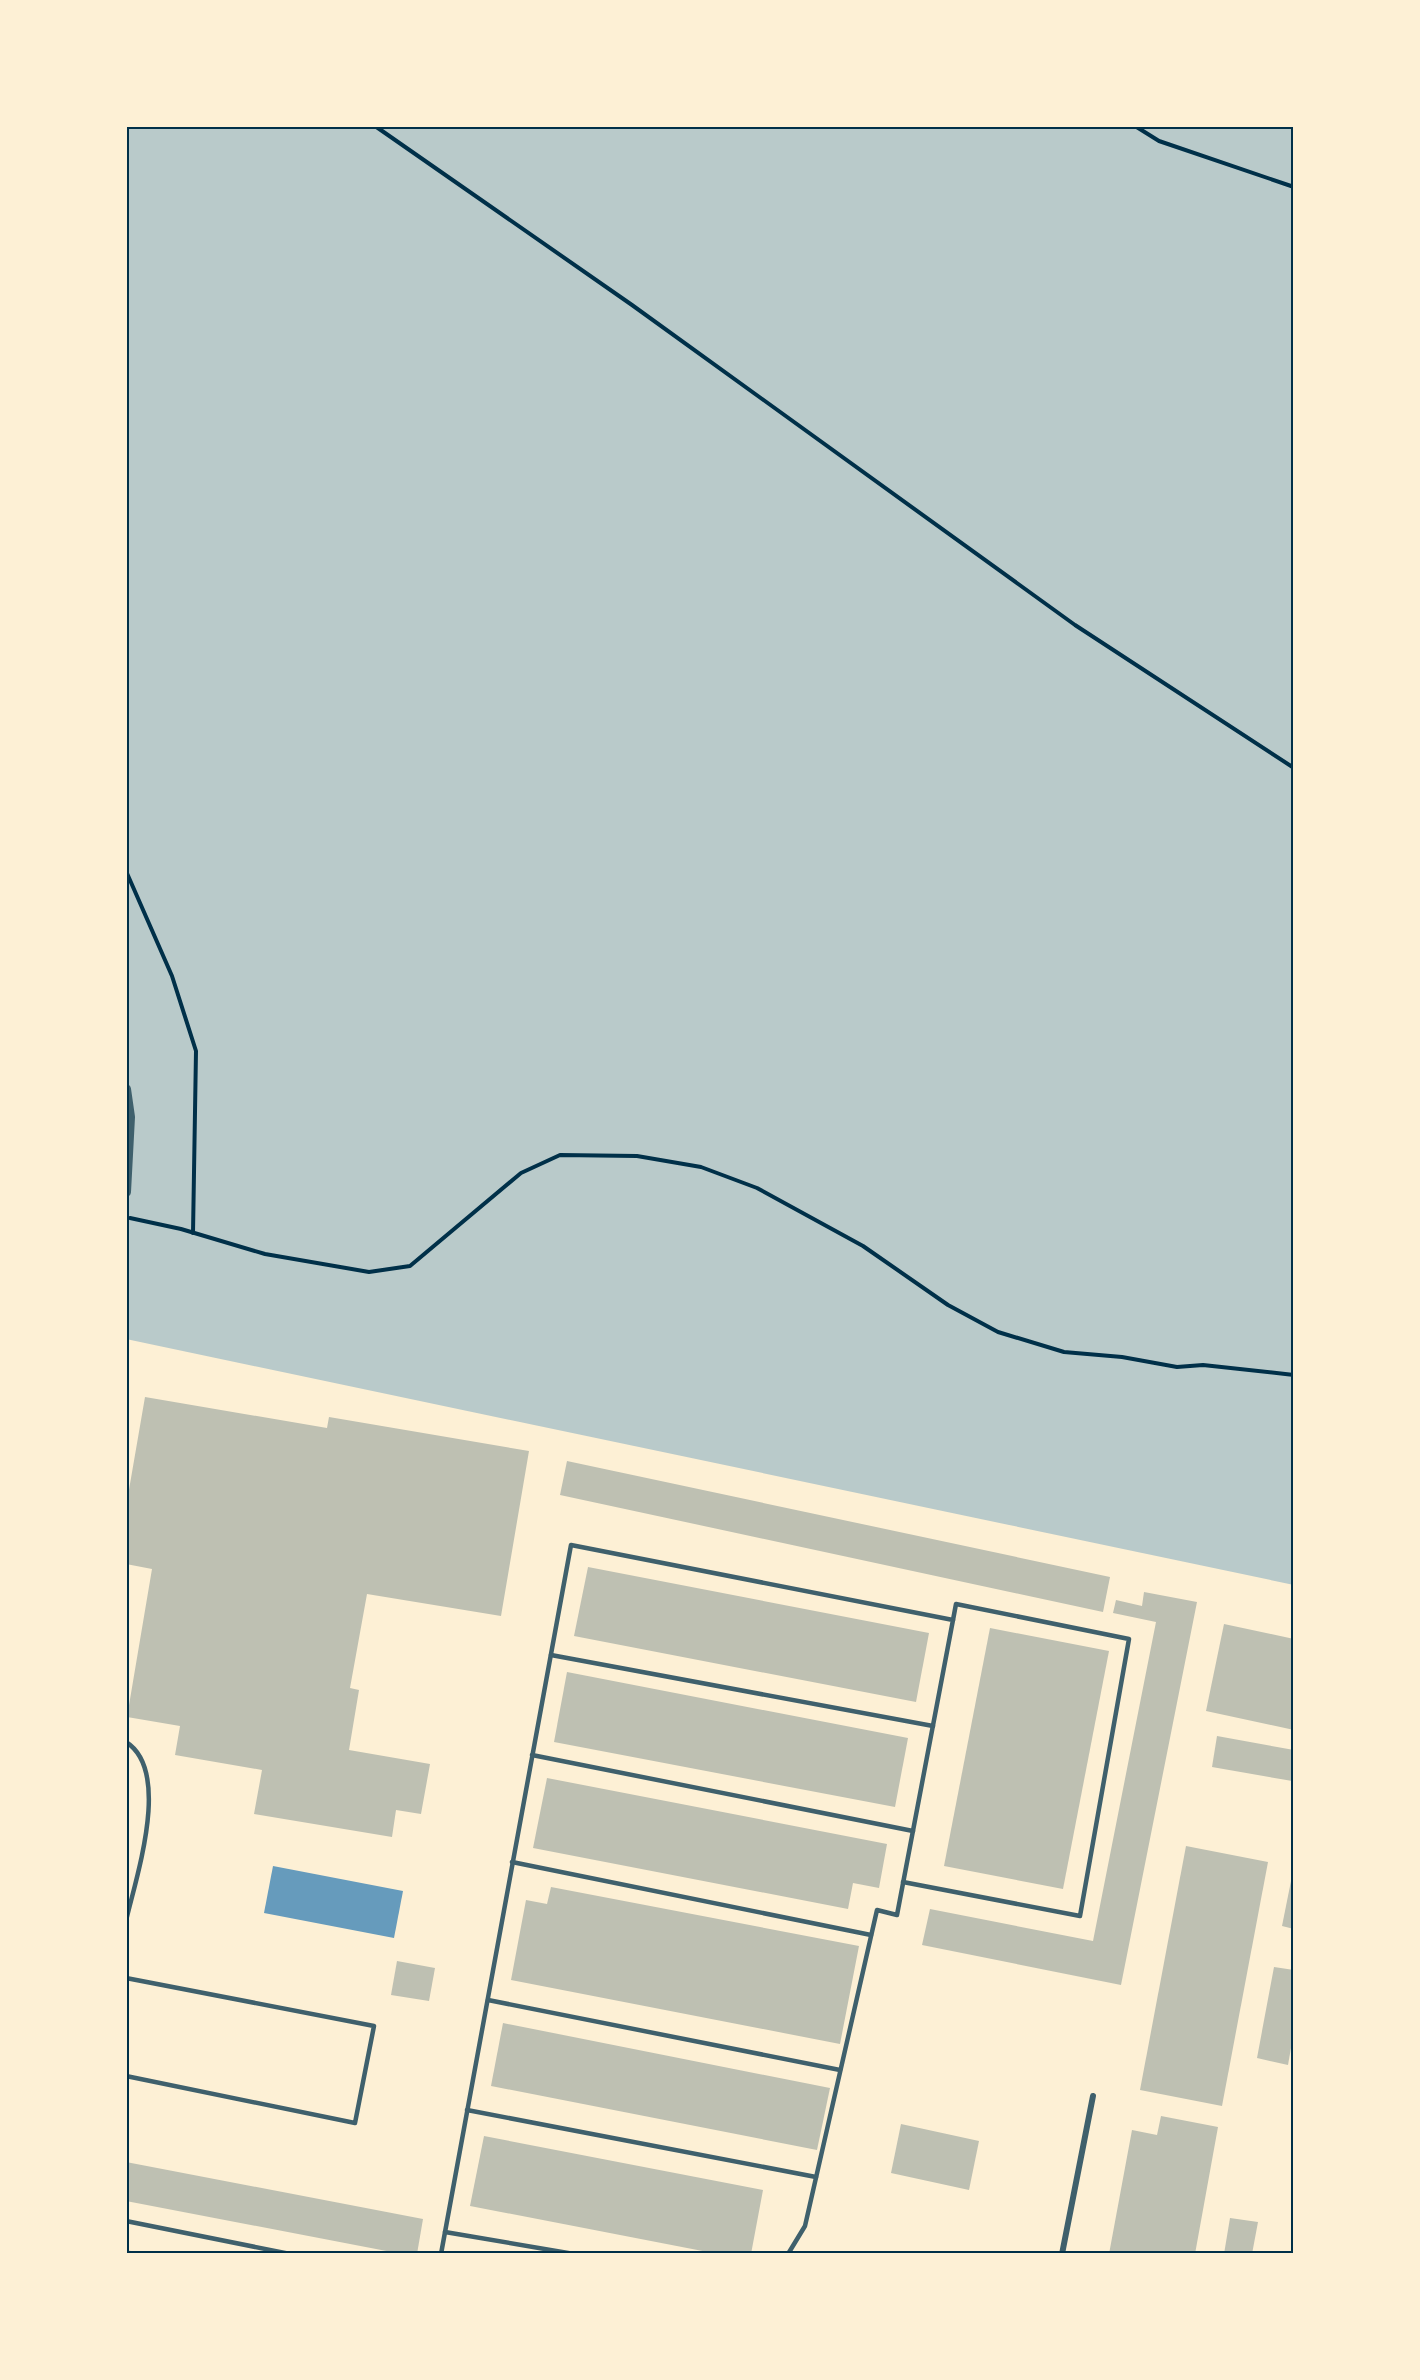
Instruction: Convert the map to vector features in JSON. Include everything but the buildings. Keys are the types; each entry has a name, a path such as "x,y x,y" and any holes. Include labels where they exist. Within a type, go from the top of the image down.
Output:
{"street":[{"path":"126,1089 130,1117 126,1192"},
{"path":"1062,2254 1093,2096"}],"lane":[{"path":"441,2254 571,1545 953,1620"},
{"path":"788,2254 805,2226 877,1910 897,1914 903,1882 913,1832 956,1604 1129,1639 1080,1916 903,1882"},
{"path":"551,1655 933,1726"},
{"path":"126,1742 137,1749 150,1782 146,1832 126,1922"},
{"path":"532,1755 913,1832"},
{"path":"512,1862 871,1935"},
{"path":"126,1978 374,2026 355,2122 126,2076"},
{"path":"488,2000 840,2070"},
{"path":"467,2110 816,2177"},
{"path":"126,2221 290,2254"},
{"path":"445,2232 574,2254"}],"path":[{"path":"375,126 632,305 1075,625 1294,768"},
{"path":"1135,126 1160,141 1294,187"},
{"path":"126,871 172,976 196,1050 193,1233"},
{"path":"126,1217 265,1254 369,1272 410,1266 521,1173 560,1155 637,1156 701,1167 757,1188 863,1246 948,1305 998,1332 1064,1352 1122,1357 1177,1367 1203,1365 1294,1375"}],"shaded area":[{"path":"126,126 1294,126 1294,1585 126,1339"}],"water":[{"path":"273,1866 403,1891 394,1938 264,1913"}]}
